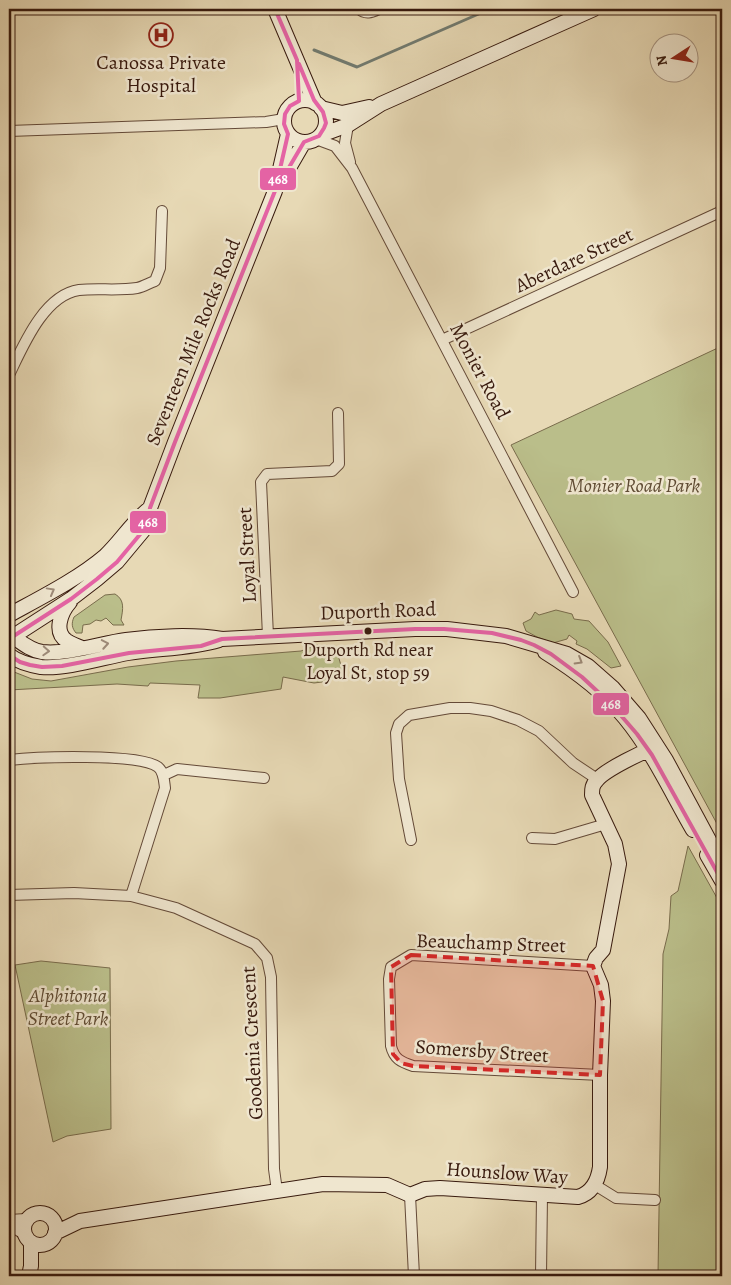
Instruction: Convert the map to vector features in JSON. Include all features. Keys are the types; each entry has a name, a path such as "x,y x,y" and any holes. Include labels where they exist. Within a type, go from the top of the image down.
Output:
{"main road":[{"path":"275,9 318,106 325,115 326,124 314,139"},
{"path":"381,104 342,113 304,100 299,101 290,106 284,119 285,129 293,139 314,139 348,124 381,104 594,9"},
{"path":"297,60 299,101"},
{"name":"Seventeen Mile Rocks Road","path":"10,636 71,599 103,574 132,546 147,526 150,508 275,191 288,134"},
{"name":"Seventeen Mile Rocks Road","path":"275,191 314,139"},
{"name":"Seventeen Mile Rocks Road","path":"9,615 92,566 105,556 138,517 150,508"},
{"path":"71,599 61,615 60,630 68,642 82,648"},
{"name":"Duporth Road","path":"10,636 24,645 44,652 128,640 202,636 222,639 447,629 506,636 567,654 588,666 613,688 640,718 653,748"},
{"name":"Duporth Road","path":"9,655 20,662 30,665 42,667 62,666 130,653 201,646 222,639"},
{"path":"593,966 596,958 603,950 619,864 615,844 592,795 592,787 597,780 653,748"},
{"path":"653,748 722,864"},
{"path":"653,748 722,881"},
{"name":"Hounslow Way","path":"410,1195 425,1189 440,1188 578,1197 585,1195 595,1185 599,1178 600,1167 600,1075 603,1001 601,985 593,966"},
{"path":"55,1233 80,1221 323,1184 387,1185 410,1195"},
{"path":"51,1216 55,1224 55,1233 51,1241 33,1240 23,1229 26,1219 33,1213 38,1212 80,1221"},
{"path":"30,1271 33,1240"}],"street":[{"path":"359,9 365,13 379,9"},
{"path":"9,131 266,122 284,119"},
{"name":"Monier Road","path":"348,124 345,143 352,168"},
{"name":"Monier Road","path":"314,139 335,146 352,168 573,592"},
{"path":"9,375 26,338 49,307 65,294 78,290 138,288 154,281 160,268 162,211"},
{"name":"Aberdare Street","path":"442,340 722,212"},
{"name":"Loyal Street","path":"268,636 261,482 267,474 332,471 339,464 338,413"},
{"path":"412,840 399,779 396,733 400,724 408,715 450,708 492,711 518,720 539,731 573,762 597,780"},
{"path":"9,760 39,756 113,758 147,762 158,767 164,775 165,788 132,896"},
{"path":"164,775 177,768 264,778"},
{"path":"532,838 555,839 606,824"},
{"name":"Goodenia Crescent","path":"9,895 74,893 132,896 176,908 230,932 254,944 267,958 271,977 274,1169 277,1191"},
{"name":"Beauchamp Street","path":"391,967 411,955 593,966"},
{"name":"Somersby Street","path":"391,967 389,979 392,1046 393,1054 401,1062 413,1066 600,1075"},
{"path":"595,1185 616,1198 655,1200"},
{"path":"410,1195 414,1276"},
{"path":"541,1276 542,1195"},
{"path":"9,1220 26,1219"},
{"path":"9,1225 33,1240"}],"highlighted area":[{"path":"411,955 593,966 603,1001 600,1075 413,1066 401,1063 393,1054 391,967"}],"green space":[{"name":"Monier Road Park","path":"722,346 722,833 511,445"},
{"path":"115,594 122,602 121,620 124,625 113,625 106,618 83,625 82,633 76,633 72,626 74,617 105,595"},
{"path":"556,610 572,614 574,619 589,621 608,642 621,666 611,668 587,649 576,644 577,641 569,635 567,639 553,643 526,631 523,623 531,619 535,612 539,615"},
{"path":"317,645 338,655 342,669 330,681 314,683 283,677 281,689 220,698 198,698 200,685 150,683 148,686 117,684 9,690 9,670 32,679 51,681 128,667 176,661 301,651"},
{"path":"688,846 722,907 722,1276 658,1276 663,954 669,929 671,896 678,891"},
{"name":"Alphitonia Street Park","path":"41,961 110,968 111,1129 67,1136 53,1142 15,965"}],"waterway":[{"path":"314,50 357,67 490,9"}],"transit line":[{"name":"468","path":"9,639 71,599 97,579 117,562 147,526 150,508 175,442 275,191 288,134 284,124 285,114 290,106 299,101 297,60 275,9"},
{"name":"468","path":"281,181 304,142 319,136 326,123 323,112 314,100 299,64"},
{"name":"468","path":"9,655 20,662 30,665 42,667 62,666 129,653 201,646 222,639 415,629 444,629 492,633 521,640 551,654 582,677 611,704 637,734 652,755 722,881"}],"place":[{"name":"Canossa Private Hospital","path":"161,35"},
{"name":"Duporth Rd near Loyal St, stop 59","path":"368,631"}]}
